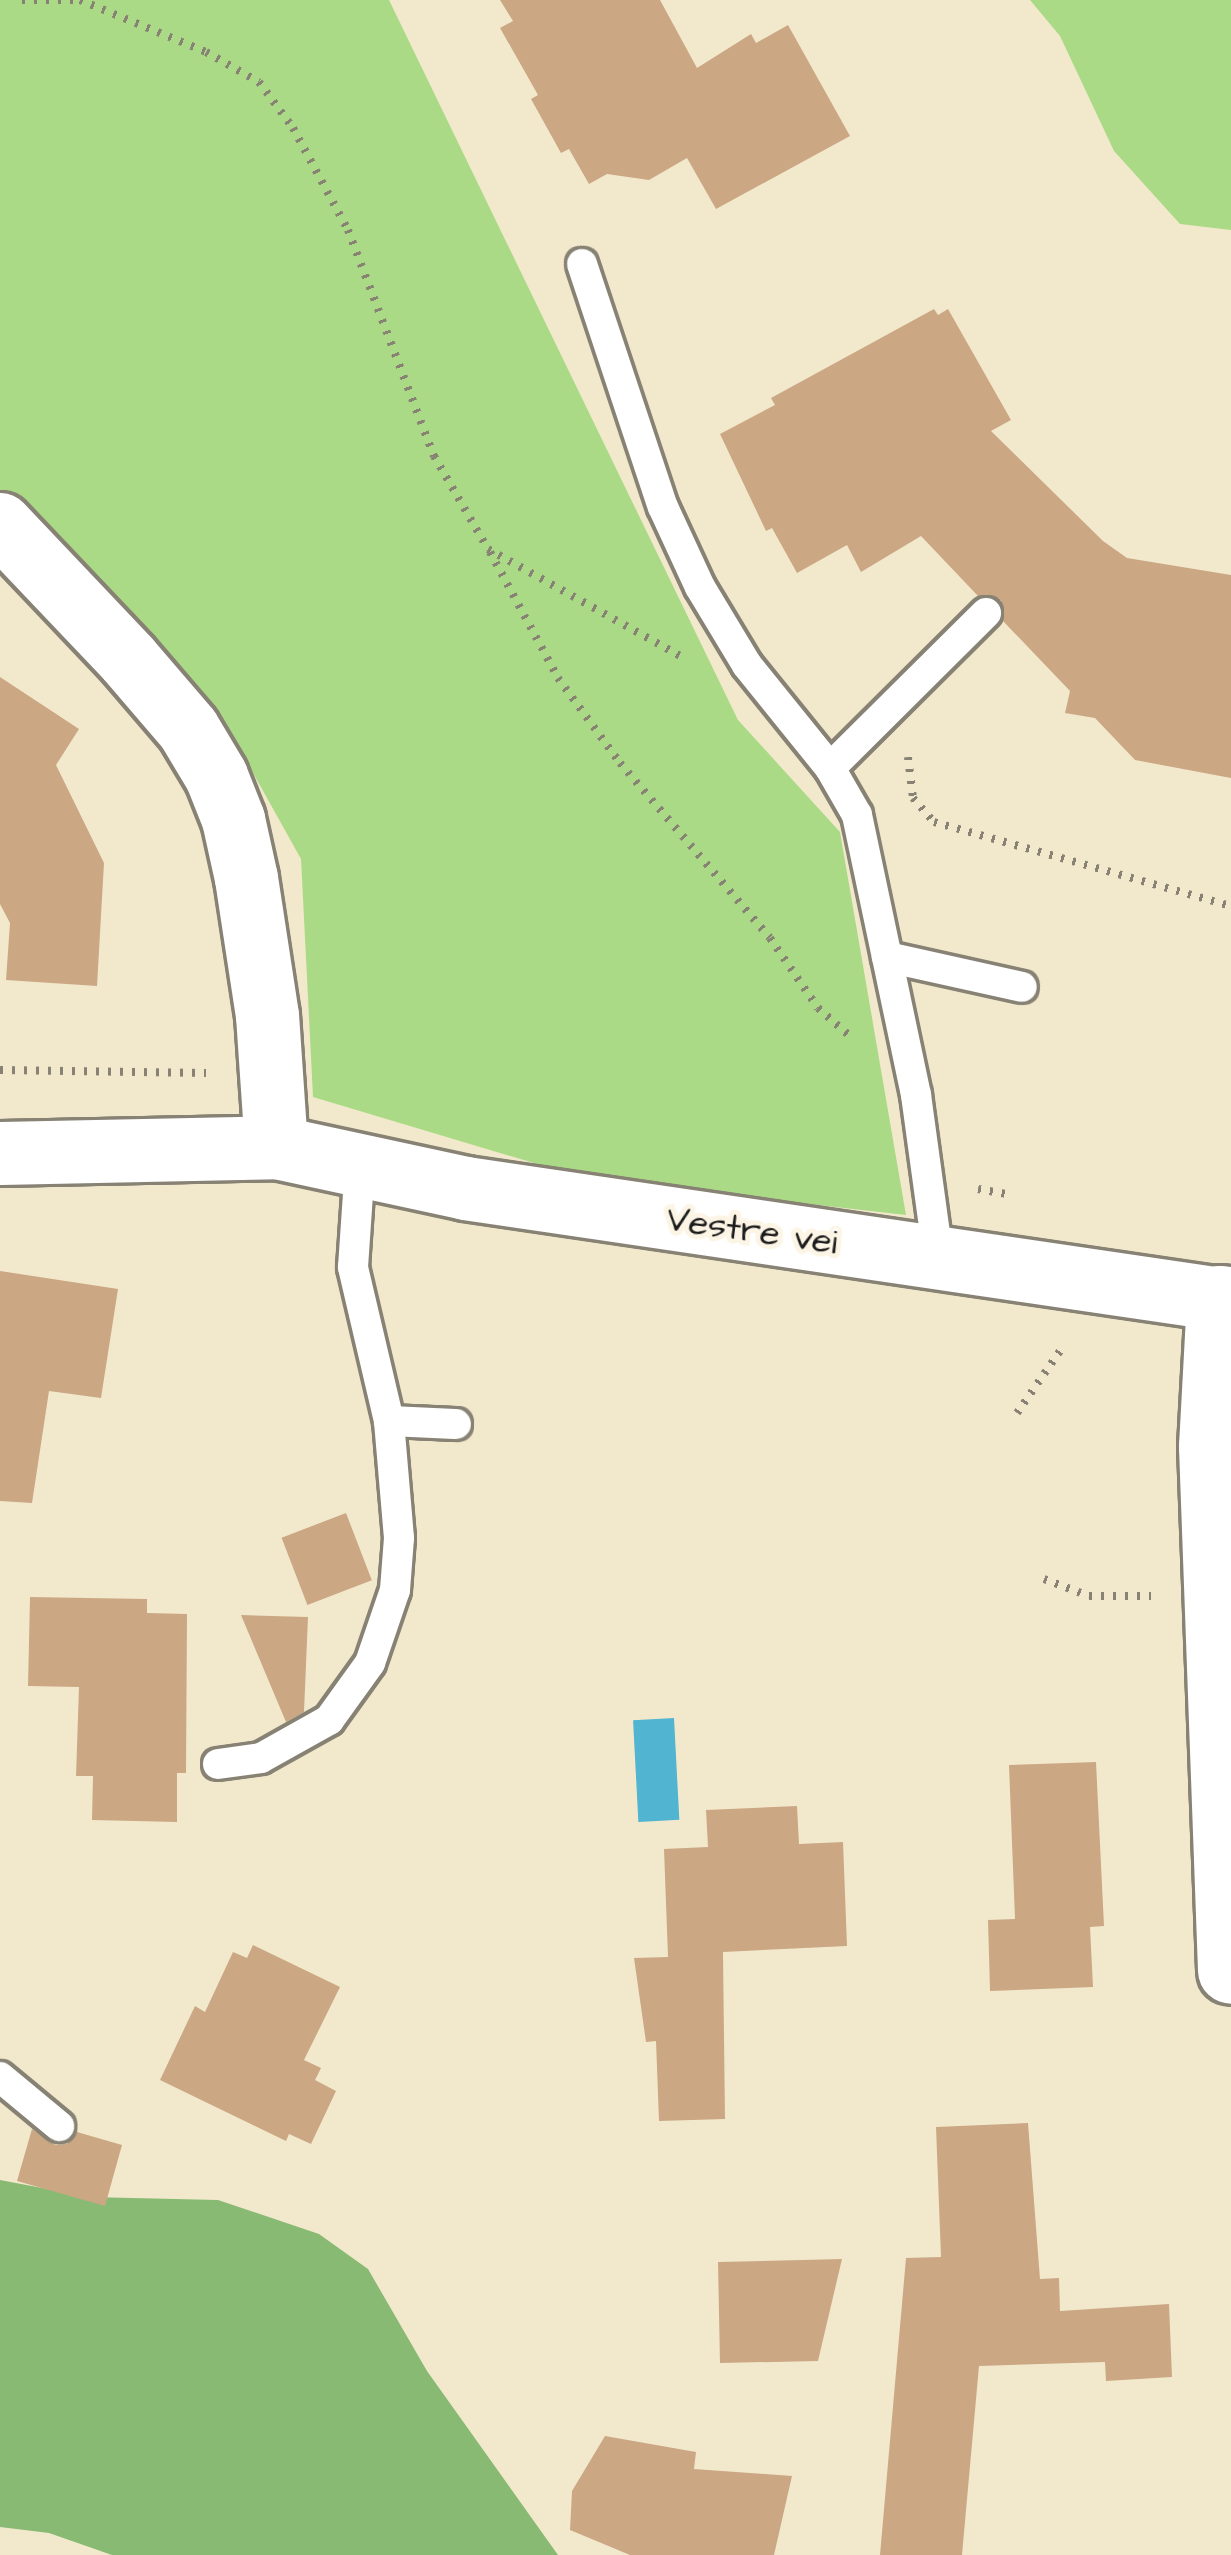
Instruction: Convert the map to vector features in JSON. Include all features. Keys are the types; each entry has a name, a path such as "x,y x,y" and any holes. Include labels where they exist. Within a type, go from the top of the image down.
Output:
{"street":[{"path":"0,524 128,659 188,729 216,776 233,819 246,878 274,1074 277,1147"},
{"name":"Vestre vei","path":"0,1153 277,1147 466,1188 1226,1299"},
{"path":"1226,1299 1212,1447 1231,1972"}],"lane":[{"path":"582,264 663,507 700,587 747,665 830,768 857,815 916,1094 938,1256"},
{"path":"830,768 986,614"},
{"path":"887,957 1022,987"},
{"path":"218,1764 261,1758 329,1720 370,1663 395,1590 399,1538 389,1421 353,1267 360,1165"},
{"path":"389,1421 456,1424"},
{"path":"0,2077 59,2126"}],"path":[{"path":"22,0 80,0 206,52 259,82 292,128 348,230 434,456 559,678 620,763 770,938 818,1008 916,1094"},
{"path":"488,549 673,655 747,665"},
{"path":"872,724 902,747 913,798 934,822 1231,906"},
{"path":"0,1070 274,1074"},
{"path":"1017,1413 1070,1337"},
{"path":"1044,1579 1089,1596 1171,1596"}],"green space":[{"path":"0,0 389,0 738,720 840,832 906,1215 587,1179 313,1097 301,859 233,737 0,505"},
{"path":"1030,0 1231,0 1231,230 1180,224 1114,151 1060,36"},
{"path":"0,2180 90,2197 218,2200 319,2234 368,2269 427,2371 558,2555 112,2555 49,2533 0,2527"}],"water":[{"path":"674,1718 679,1820 638,1822 633,1720"}],"building":[{"path":"500,0 660,0 697,68 751,34 756,43 788,25 850,136 716,209 687,158 649,180 607,174 589,184 569,149 561,153 531,99 538,95 500,28 513,21"},
{"path":"934,309 938,315 948,309 1011,420 991,431 1103,541 1127,558 1231,575 1231,778 1135,760 1095,718 1065,713 1070,691 1003,621 1001,600 978,596 921,536 861,572 847,545 797,573 772,528 766,531 720,434 775,405 771,398"},
{"path":"0,677 79,729 56,765 104,863 97,986 6,980 10,923 0,904"},
{"path":"0,1271 118,1289 101,1398 49,1391 32,1503 0,1501"},
{"path":"346,1513 372,1580 307,1605 282,1538"},
{"path":"30,1597 147,1599 147,1613 187,1614 186,1773 177,1773 177,1822 92,1820 93,1776 76,1776 79,1687 28,1686"},
{"path":"241,1615 308,1617 304,1712 286,1722"},
{"path":"1096,1762 1104,1926 1090,1927 1093,1987 990,1991 988,1920 1015,1919 1009,1765"},
{"path":"797,1806 799,1844 843,1842 847,1946 723,1952 725,2119 659,2121 656,2041 646,2042 634,1958 668,1957 664,1849 708,1847 706,1810"},
{"path":"253,1945 340,1987 304,2060 321,2068 315,2080 336,2091 311,2144 289,2134 286,2141 160,2080 195,2006 205,2012 233,1952 247,1958"},
{"path":"1028,2123 1040,2279 1059,2278 1060,2311 1169,2304 1172,2377 1106,2381 1105,2362 979,2366 962,2555 880,2555 906,2258 941,2257 936,2127"},
{"path":"32,2129 55,2145 67,2144 77,2132 122,2145 105,2206 17,2181"},
{"path":"842,2259 818,2361 720,2363 718,2262"},
{"path":"605,2436 696,2452 694,2469 792,2476 774,2555 630,2555 570,2530 572,2491"}]}
